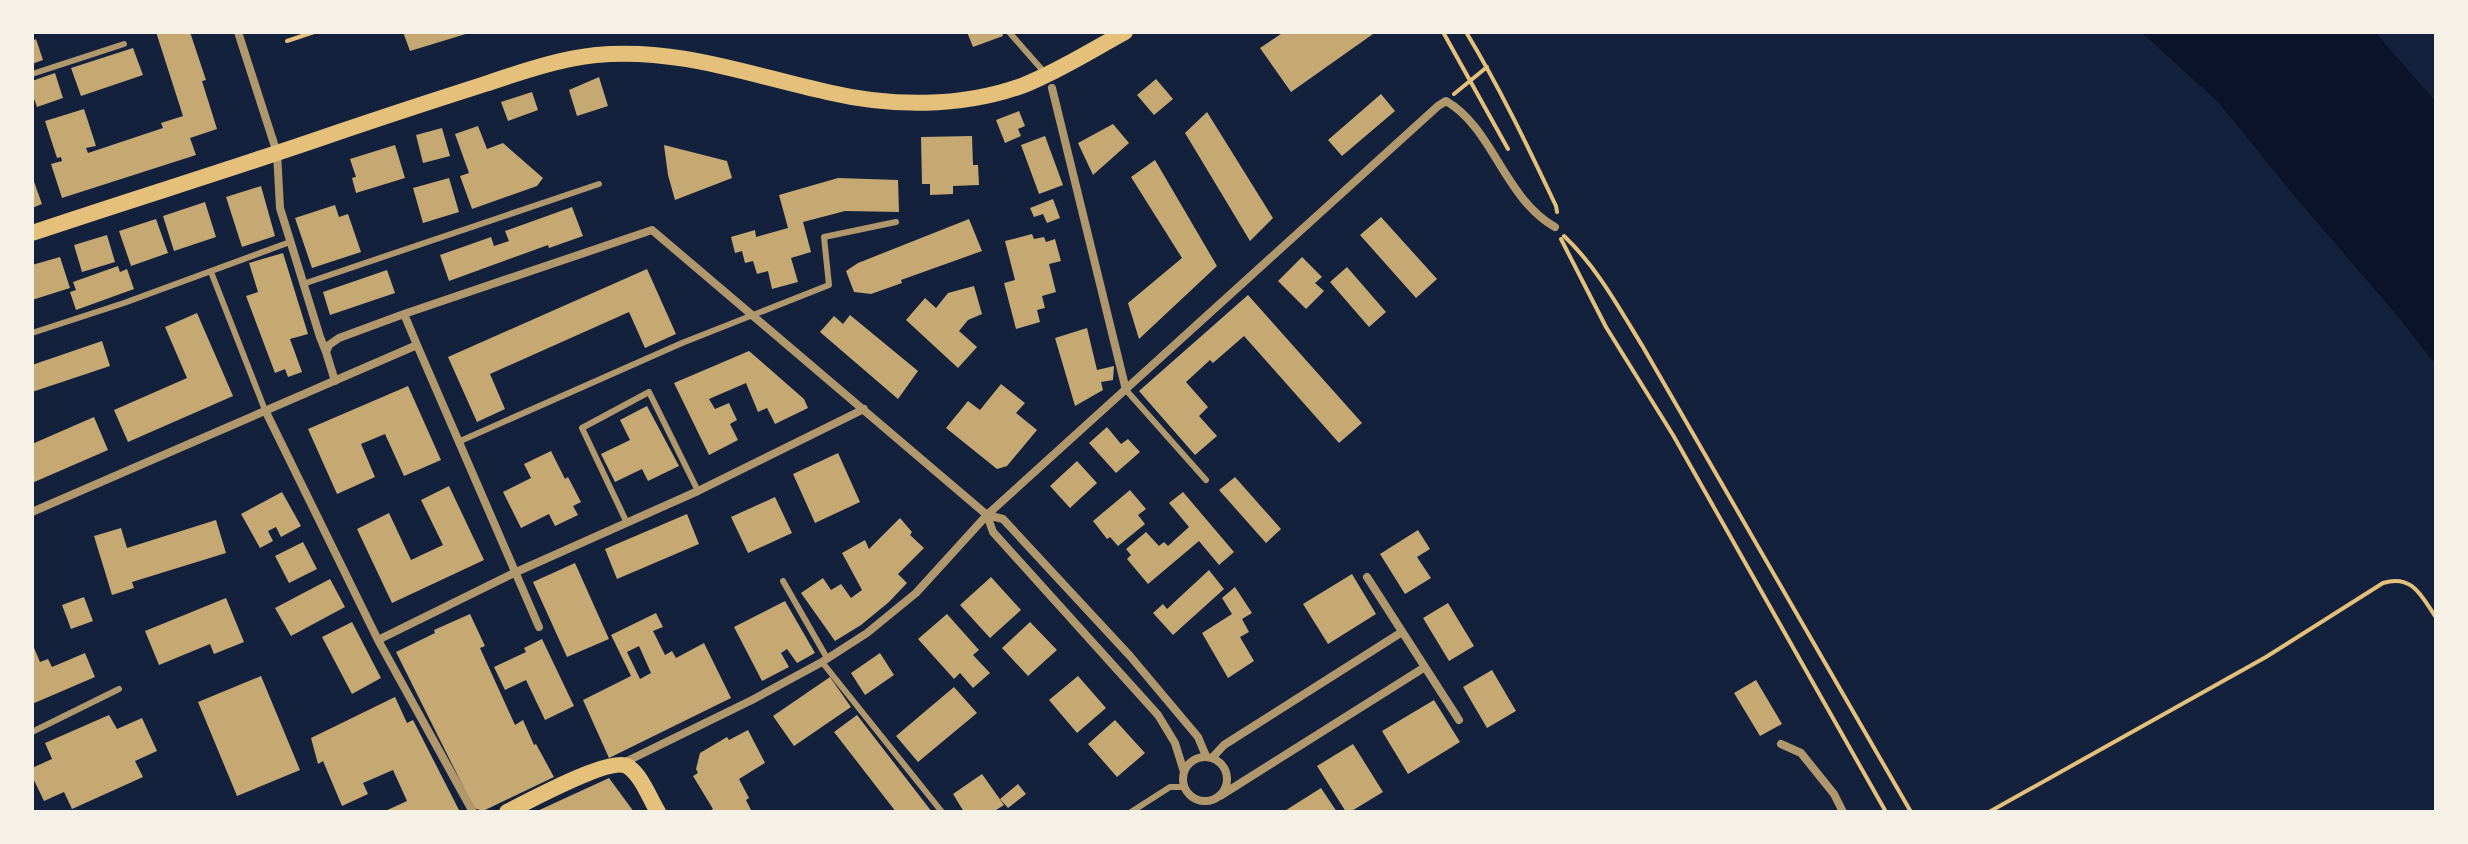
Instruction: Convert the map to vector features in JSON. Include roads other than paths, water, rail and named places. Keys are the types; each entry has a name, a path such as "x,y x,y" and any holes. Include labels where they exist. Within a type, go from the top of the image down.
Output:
{"main road":[{"path":"32,233 527,71 569,60 597,55 679,57 720,64 826,92 890,102 924,103 978,97 1049,82 1125,32"},
{"path":"507,812 589,773 621,764 632,769 658,812"}],"street":[{"path":"238,32 277,153 280,208 335,381"},
{"path":"1049,82 1126,390"},
{"path":"621,764 752,700 867,633 916,593 987,515 1446,101 1470,119 1532,211 1555,227"},
{"path":"326,352 329,345 339,338 652,230 987,515 1003,519 1130,656 1198,737 1209,757 1223,765 1227,784 1220,796"},
{"path":"404,314 539,627"},
{"path":"32,512 417,345"},
{"path":"378,640 514,573 698,491 864,409"},
{"path":"265,410 378,640 473,812"},
{"path":"987,515 993,532 1158,715 1175,743 1184,772 1184,787 1192,797 1205,802"},
{"path":"1367,577 1459,720"},
{"path":"1184,772 1192,761 1209,757 1402,632"},
{"path":"1200,811 1205,802 1220,796 1425,667"},
{"path":"1781,744 1801,753 1834,794 1843,812"}],"lane":[{"path":"1009,32 1049,82"},
{"path":"32,74 124,44"},
{"path":"303,284 599,184"},
{"path":"458,442 682,343 829,285 824,237 896,222"},
{"path":"32,333 290,242"},
{"path":"211,272 265,410"},
{"path":"1126,390 1206,480"},
{"path":"627,523 582,428 649,392 698,491"},
{"path":"783,581 824,660 942,812"},
{"path":"32,732 119,689"},
{"path":"1131,812 1170,787 1184,787"}],"water":[{"path":"2141,32 2375,32 2436,102 2436,365 2218,102"}]}
